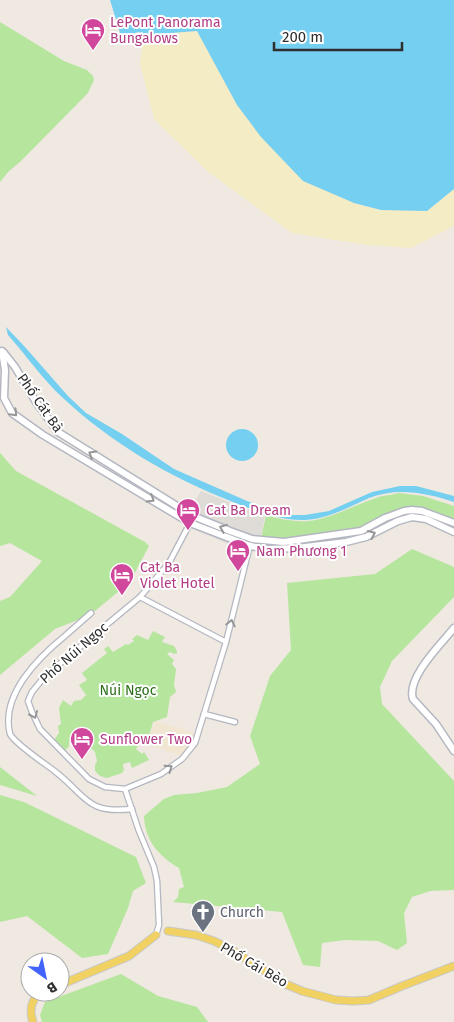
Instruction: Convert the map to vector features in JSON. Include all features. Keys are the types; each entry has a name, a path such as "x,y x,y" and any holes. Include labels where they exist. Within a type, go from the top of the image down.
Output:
{"main road":[{"name":"Phố Cát Bà","path":"1,350 15,367 36,402 58,432 193,516 252,539 284,542 338,539"},
{"name":"Phố Cát Bà","path":"1,350 5,370 4,398 12,413 43,435 190,523 250,546 284,549 338,539 362,532 385,518 404,511 412,514"},
{"path":"113,476 117,469"},
{"path":"412,514 422,510 454,524"},
{"path":"412,514 454,532"},
{"path":"190,523 193,516"},
{"path":"454,628 419,673 411,694 413,699 436,724 454,751"},
{"name":"Phố Cái Bèo","path":"70,981 129,956 156,935 168,932 196,935 214,942 232,950 284,983 302,991 336,1000 369,1000 454,966"},
{"path":"32,1022 30,1014 33,1002"}],"street":[{"name":"Phố Núi Ngọc","path":"125,789 105,787 89,779 40,729 28,701 44,676 140,597 169,563 190,523"},
{"path":"156,935 159,925 155,874 125,789 161,774 182,759 195,743 226,642 252,539"},
{"path":"140,597 226,642"},
{"path":"16,679 34,660 91,612"},
{"path":"2,714 7,730 14,740 60,776 86,800 101,809 132,809"},
{"path":"204,714 235,722"},
{"path":"159,925 168,932"}],"shaded area":[{"path":"201,491 265,516 260,543 252,551 226,543 184,524 190,509"},
{"path":"155,721 195,733 192,742 182,756 147,744"}],"green space":[{"path":"0,22 64,61 87,70 94,80 88,93 0,182"},
{"path":"0,453 16,471 145,542 149,546 130,582 90,615 55,629 0,675 0,601 10,597 42,561 10,543 0,546"},
{"path":"399,493 423,496 454,506 454,526 416,508 406,515 381,524 361,535 291,546 260,543 266,515 287,520 309,521 335,514 379,497"},
{"path":"412,549 454,567 454,597 392,661 380,687 382,704 454,781 454,890 430,891 412,897 404,913 407,943 397,950 378,941 345,940 322,943 320,967 303,965 282,912 173,902 178,897 179,889 184,887 179,868 154,847 147,833 144,816 164,799 174,795 227,787 260,764 250,736 270,676 291,650 287,583 375,574"},
{"name":"Núi Ngọc","path":"153,631 165,637 162,642 174,646 177,651 174,654 170,652 167,654 174,660 172,664 176,669 174,685 176,692 170,697 167,717 153,722 147,743 142,741 136,749 142,754 144,752 149,760 132,768 130,762 123,764 124,770 122,773 107,778 100,776 95,771 97,761 95,752 86,743 83,734 75,741 69,742 69,746 65,751 54,740 59,733 58,726 61,724 59,708 63,700 71,706 74,701 81,700 86,695 79,685 87,680 82,673 107,653 104,649 108,646 113,652 134,641 132,639 137,635 148,640"},
{"path":"0,767 37,796 0,785"},
{"path":"0,795 24,802 136,857 146,883 133,891 128,908 108,954 82,958 27,916 0,922"},
{"path":"121,974 158,996 197,1007 208,1022 42,1022 40,1015 45,1002 70,1002 70,993"}],"sand":[{"path":"197,31 237,105 354,203 381,210 427,211 454,189 454,226 411,248 367,245 292,233 207,171 154,119 140,64 144,35"}],"water":[{"path":"110,0 454,0 454,189 427,211 381,210 354,203 303,181 261,137 237,105 197,31 144,35 139,32 121,36"},
{"path":"6,327 68,396 86,413 122,434 174,469 247,501 287,515 305,515 329,511 372,492 400,486 416,486 454,496 454,502 412,492 401,492 369,498 346,509 314,519 286,519 259,512 187,482 143,458 101,430 48,383 8,335"},
{"path":"242,429 253,434 258,445 253,456 242,461 231,456 226,445 231,434"}],"place":[{"name":"LePont Panorama Bungalows","path":"93,51"},
{"name":"Cat Ba Dream","path":"188,531"},
{"name":"Nam Phương 1","path":"238,572"},
{"name":"Cat Ba Violet Hotel","path":"122,596"},
{"name":"Sunflower Two","path":"82,760"},
{"name":"Church","path":"203,933"}]}
